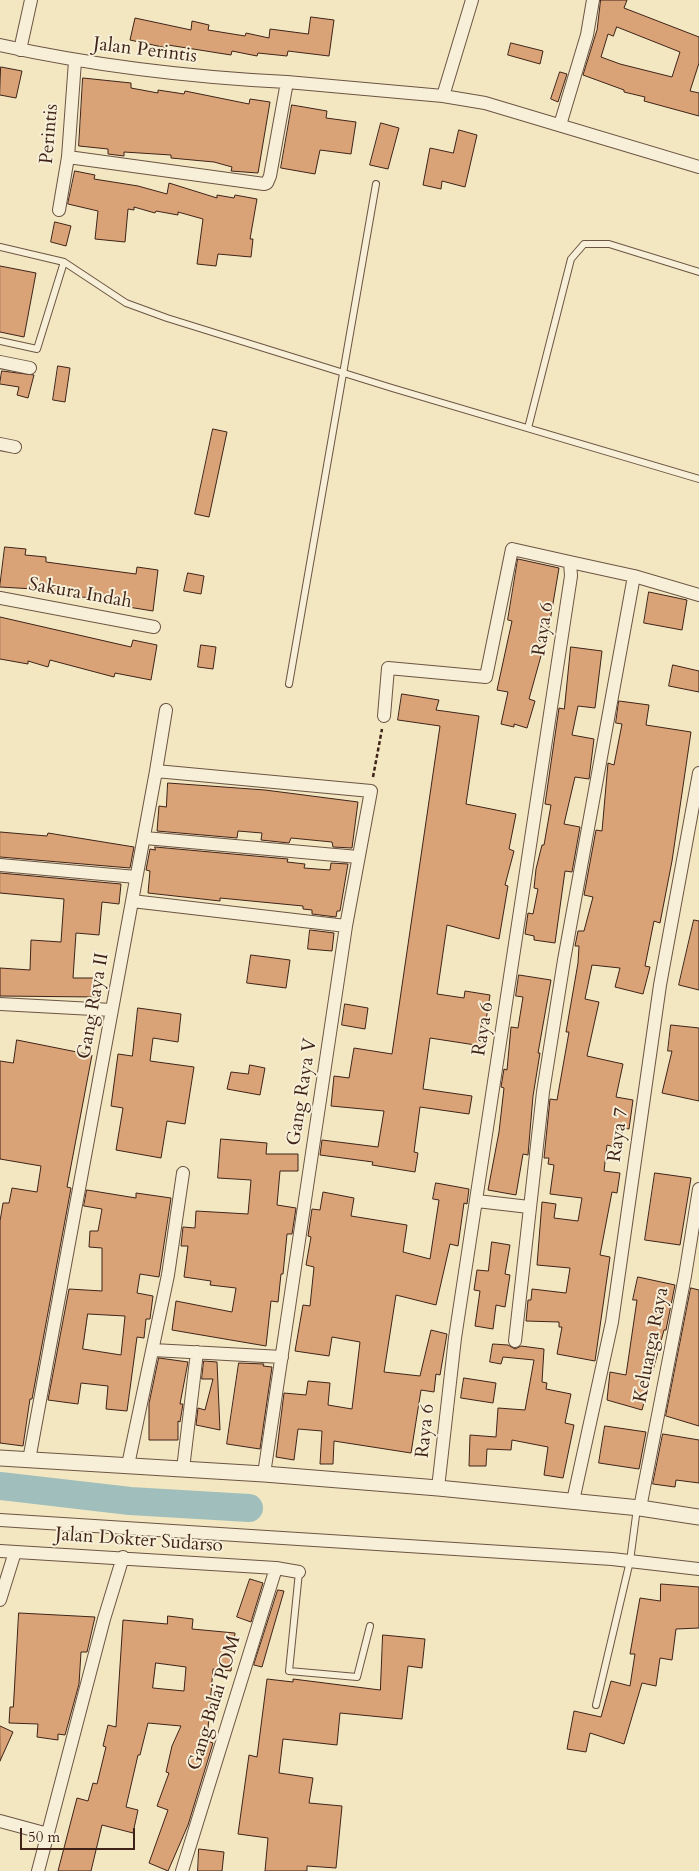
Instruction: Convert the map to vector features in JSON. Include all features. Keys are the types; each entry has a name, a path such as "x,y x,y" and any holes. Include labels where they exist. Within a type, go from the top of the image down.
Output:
{"street":[{"path":"20,50 31,0"},
{"path":"442,96 472,0"},
{"path":"560,125 587,35 593,0"},
{"name":"Jalan Perintis","path":"0,46 76,61 173,74 442,96 485,103 699,167"},
{"name":"Perintis","path":"59,210 68,157 76,61"},
{"path":"68,157 264,184 270,176 287,82"},
{"path":"0,362 30,368"},
{"path":"0,444 15,447"},
{"path":"384,716 388,668 486,677 512,549 634,576 699,595"},
{"name":"Raya 6","path":"438,1488 455,1338 571,576 570,562"},
{"path":"515,1341 543,1092 564,960 610,717 626,613 634,576"},
{"name":"Sakura Indah","path":"0,598 154,626"},
{"name":"Gang Raya II","path":"29,1460 136,877 145,838 166,710"},
{"path":"156,771 371,791"},
{"name":"Raya 7","path":"573,1501 612,1322 660,985 699,773"},
{"name":"Gang Raya V","path":"264,1474 346,926 371,791"},
{"path":"145,838 358,857"},
{"path":"0,866 136,877"},
{"path":"132,901 346,926"},
{"path":"0,1004 112,1010"},
{"path":"128,1465 168,1274 183,1173"},
{"name":"Keluarga Raya","path":"638,1511 685,1276 699,1189"},
{"path":"477,1201 529,1207"},
{"path":"153,1350 282,1357"},
{"path":"183,1469 197,1352"},
{"path":"0,1458 264,1474 438,1488 573,1501 638,1511 699,1516"},
{"path":"0,1520 631,1556 699,1569"},
{"name":"Jalan Dokter Sudarso","path":"0,1551 276,1568"},
{"path":"0,1600 15,1552"},
{"path":"38,1871 104,1619 123,1558"},
{"path":"276,1568 299,1572"},
{"name":"Gang Balai POM","path":"182,1871 276,1568"},
{"path":"0,1821 48,1834"}],"lane":[{"path":"289,684 376,184"},
{"path":"528,428 571,259 584,244 609,244 699,272"},
{"path":"0,247 64,262 126,303 343,373 699,479"},
{"path":"0,342 37,349 64,262"},
{"path":"596,1705 631,1556 638,1511"},
{"path":"299,1572 289,1671 357,1677 370,1626"}],"path":[{"path":"371,791 384,716"}],"building":[{"path":"601,0 627,0 624,8 699,37 699,63 690,91 699,93 699,116 644,101 645,97 624,92 624,90 583,75 597,30","holes":["617,27 680,52 672,77 620,64 601,57 608,34 613,36"]},
{"path":"311,17 334,20 329,56 288,51 287,56 258,53 257,56 232,51 231,55 168,45 167,48 130,40 135,18 191,30 192,21 209,25 208,30 245,36 246,33 269,38 270,29 308,34"},
{"path":"511,43 543,51 540,64 508,55"},
{"path":"1,67 22,71 16,98 0,95"},
{"path":"560,72 567,74 558,102 551,99"},
{"path":"83,78 131,83 131,88 158,93 158,90 184,94 185,91 249,104 250,99 270,102 258,173 231,171 232,167 214,162 171,158 171,155 124,152 124,156 108,154 108,149 79,146"},
{"path":"292,105 327,111 326,118 356,122 351,154 320,150 315,174 281,168"},
{"path":"381,123 399,128 388,169 370,165"},
{"path":"459,130 477,135 465,187 442,181 441,189 423,185 430,148 453,153"},
{"path":"75,171 95,175 94,179 138,186 167,194 169,183 217,198 217,195 234,198 235,195 257,199 250,239 253,239 251,257 218,254 216,266 197,264 203,219 178,212 178,215 156,211 155,213 134,207 134,210 128,209 125,242 95,239 98,211 68,204"},
{"path":"55,222 71,226 66,246 51,242"},
{"path":"0,266 36,273 24,337 0,332"},
{"path":"58,366 70,368 65,402 53,400"},
{"path":"2,371 34,375 28,398 17,395 19,387 0,384"},
{"path":"213,429 227,432 209,517 195,514"},
{"path":"5,547 26,549 25,555 46,557 46,562 136,574 137,567 158,570 153,611 91,601 92,598 71,596 71,594 51,590 0,587"},
{"path":"518,559 559,568 549,627 529,699 535,701 527,728 514,724 514,727 501,724 508,692 497,690 512,621 508,620"},
{"path":"188,573 204,576 201,594 184,591"},
{"path":"649,592 687,600 682,630 644,623"},
{"path":"0,617 131,647 133,640 157,645 151,680 115,673 114,677 50,660 48,667 28,661 28,664 0,659"},
{"path":"201,645 216,647 213,669 198,667"},
{"path":"571,647 602,651 595,708 578,706 572,735 594,739 589,779 575,777 564,824 580,827 572,872 565,871 555,943 534,940 534,936 525,934 528,913 533,914 538,889 534,888 536,869 542,845 544,845 551,805 545,804 559,708 564,709"},
{"path":"673,665 699,671 699,692 669,686"},
{"path":"402,694 439,700 436,710 479,716 466,804 516,814 509,849 514,851 505,885 508,886 499,939 447,925 437,994 464,998 465,991 490,995 482,1046 430,1038 423,1089 472,1096 469,1114 420,1107 414,1152 418,1153 415,1172 372,1165 373,1162 320,1155 322,1140 378,1147 384,1111 331,1106 334,1076 349,1078 354,1048 392,1054 440,726 398,720"},
{"path":"619,701 649,705 646,725 691,732 672,861 660,923 654,921 645,966 650,967 643,994 615,987 620,968 592,965 585,999 599,1002 587,1056 623,1064 616,1097 633,1100 629,1129 623,1128 619,1148 607,1145 604,1171 620,1173 617,1193 612,1192 600,1255 610,1257 595,1361 557,1354 562,1327 559,1327 559,1322 526,1321 528,1300 531,1300 532,1289 566,1293 570,1268 537,1265 542,1202 556,1204 554,1218 578,1221 582,1198 550,1194 554,1165 548,1164 549,1158 544,1158 550,1099 557,1100 569,1032 566,1032 578,963 579,946 575,946 578,931 584,931 593,897 584,895 596,830 602,831 608,763 614,765 622,724 616,723"},
{"path":"168,783 265,790 358,802 352,848 333,847 332,842 291,838 289,843 261,840 262,833 238,831 237,838 157,831 159,806 166,807"},
{"path":"0,832 47,836 48,833 134,847 130,868 0,857"},
{"path":"155,847 288,859 287,862 305,864 304,868 330,870 331,863 348,864 340,911 337,911 336,917 312,914 312,910 303,909 303,906 220,898 220,901 148,893 150,871 146,870 150,849 155,850"},
{"path":"0,873 121,884 119,904 102,902 99,935 76,933 73,978 97,978 97,997 0,996 0,968 30,970 31,940 61,942 64,899 0,893"},
{"path":"694,920 699,921 699,990 679,985"},
{"path":"310,930 334,933 332,951 308,949"},
{"path":"251,955 290,960 286,988 247,983"},
{"path":"519,975 551,980 538,1053 540,1053 533,1096 528,1155 523,1154 516,1195 488,1190 499,1132 504,1088 501,1087 504,1069 507,1070 511,1027 518,1028 523,997 516,996"},
{"path":"345,1004 368,1008 365,1029 342,1025"},
{"path":"138,1008 181,1014 178,1042 153,1038 150,1061 194,1067 185,1124 167,1121 161,1158 116,1150 123,1108 111,1106 118,1054 132,1056"},
{"path":"671,1025 699,1028 699,1101 662,1093 672,1051 668,1051"},
{"path":"17,1040 92,1055 67,1187 71,1188 32,1399 30,1399 23,1446 0,1443 0,1221 3,1203 9,1203 12,1188 37,1192 41,1166 0,1159 0,1061 13,1063"},
{"path":"250,1065 265,1068 260,1095 227,1089 231,1072 248,1074"},
{"path":"221,1139 267,1143 266,1154 298,1154 298,1171 280,1171 277,1205 296,1208 292,1234 287,1234 278,1302 271,1301 266,1346 172,1330 176,1301 232,1312 236,1288 210,1285 211,1281 184,1277 188,1246 181,1246 183,1227 195,1228 196,1211 248,1214 251,1180 218,1178"},
{"path":"655,1173 691,1178 680,1245 645,1240"},
{"path":"436,1183 469,1189 467,1204 464,1203 458,1246 450,1244 436,1305 396,1295 384,1372 420,1376 431,1330 447,1334 440,1375 436,1374 434,1392 421,1390 411,1453 334,1441 333,1464 320,1464 322,1431 298,1429 294,1460 276,1457 284,1393 306,1395 308,1381 330,1383 328,1405 352,1409 360,1342 332,1337 329,1356 295,1351 303,1305 310,1306 314,1267 306,1265 311,1237 308,1236 312,1209 320,1210 323,1192 354,1198 351,1216 407,1225 403,1252 430,1259 439,1200 433,1199"},
{"path":"87,1190 136,1198 136,1193 171,1198 159,1277 140,1274 137,1293 153,1296 150,1319 146,1319 144,1338 137,1337 127,1411 106,1409 108,1386 81,1383 78,1404 48,1400 69,1289 102,1291 102,1248 89,1247 90,1231 98,1231 102,1209 84,1206","holes":["88,1314 125,1316 121,1355 83,1349"]},
{"path":"492,1242 510,1245 505,1274 510,1275 505,1307 496,1305 493,1329 475,1326 480,1291 474,1290 477,1270 488,1271"},
{"path":"638,1277 675,1285 666,1330 664,1330 642,1410 607,1400 610,1372 626,1375 637,1300 633,1300"},
{"path":"691,1288 699,1290 699,1426 666,1416"},
{"path":"493,1344 508,1345 515,1349 521,1346 544,1349 542,1382 547,1383 546,1389 571,1394 565,1423 574,1425 563,1478 544,1475 548,1447 512,1440 511,1450 487,1449 486,1466 469,1466 470,1435 496,1437 498,1408 525,1410 534,1360 503,1357 501,1364 490,1362"},
{"path":"159,1358 188,1362 180,1404 183,1404 180,1422 178,1421 178,1440 149,1440 149,1404"},
{"path":"204,1361 217,1362 220,1430 196,1425 198,1408 205,1410 213,1379 202,1379"},
{"path":"239,1363 264,1364 263,1366 272,1367 260,1449 227,1444"},
{"path":"464,1378 496,1383 493,1403 461,1398"},
{"path":"605,1426 646,1432 639,1469 599,1463"},
{"path":"663,1434 699,1440 699,1483 676,1480 675,1487 653,1484"},
{"path":"250,1579 263,1583 251,1622 237,1617"},
{"path":"661,1584 699,1587 699,1628 676,1629 672,1660 660,1658 656,1686 642,1683 624,1744 590,1733 586,1752 567,1749 574,1711 601,1717 611,1681 630,1686 635,1654 630,1654 640,1598 660,1601"},
{"path":"278,1590 284,1591 262,1667 254,1665"},
{"path":"19,1613 95,1617 87,1652 81,1652 79,1684 65,1735 58,1734 58,1740 37,1737 38,1724 9,1723 10,1707 13,1707"},
{"path":"168,1616 193,1619 192,1629 235,1633 231,1671 213,1669 207,1741 213,1743 188,1825 168,1871 149,1863 168,1810 157,1806 169,1773 166,1772 172,1746 181,1726 148,1723 140,1755 138,1755 126,1807 138,1810 133,1833 102,1825 91,1871 58,1871 77,1798 88,1801 93,1783 97,1784 106,1747 103,1746 108,1725 116,1727 123,1620 167,1624","holes":["156,1663 186,1667 184,1691 153,1688"]},
{"path":"383,1635 425,1639 422,1668 408,1666 402,1719 340,1713 337,1745 283,1739 279,1773 313,1778 309,1803 342,1806 336,1868 307,1866 307,1871 265,1871 268,1838 238,1834 249,1755 257,1757 267,1679 293,1682 293,1679 380,1690"},
{"path":"0,1726 13,1732 0,1761"},
{"path":"199,1849 224,1852 222,1871 198,1871"}],"waterway":[{"path":"0,1486 130,1501 249,1508"}]}
